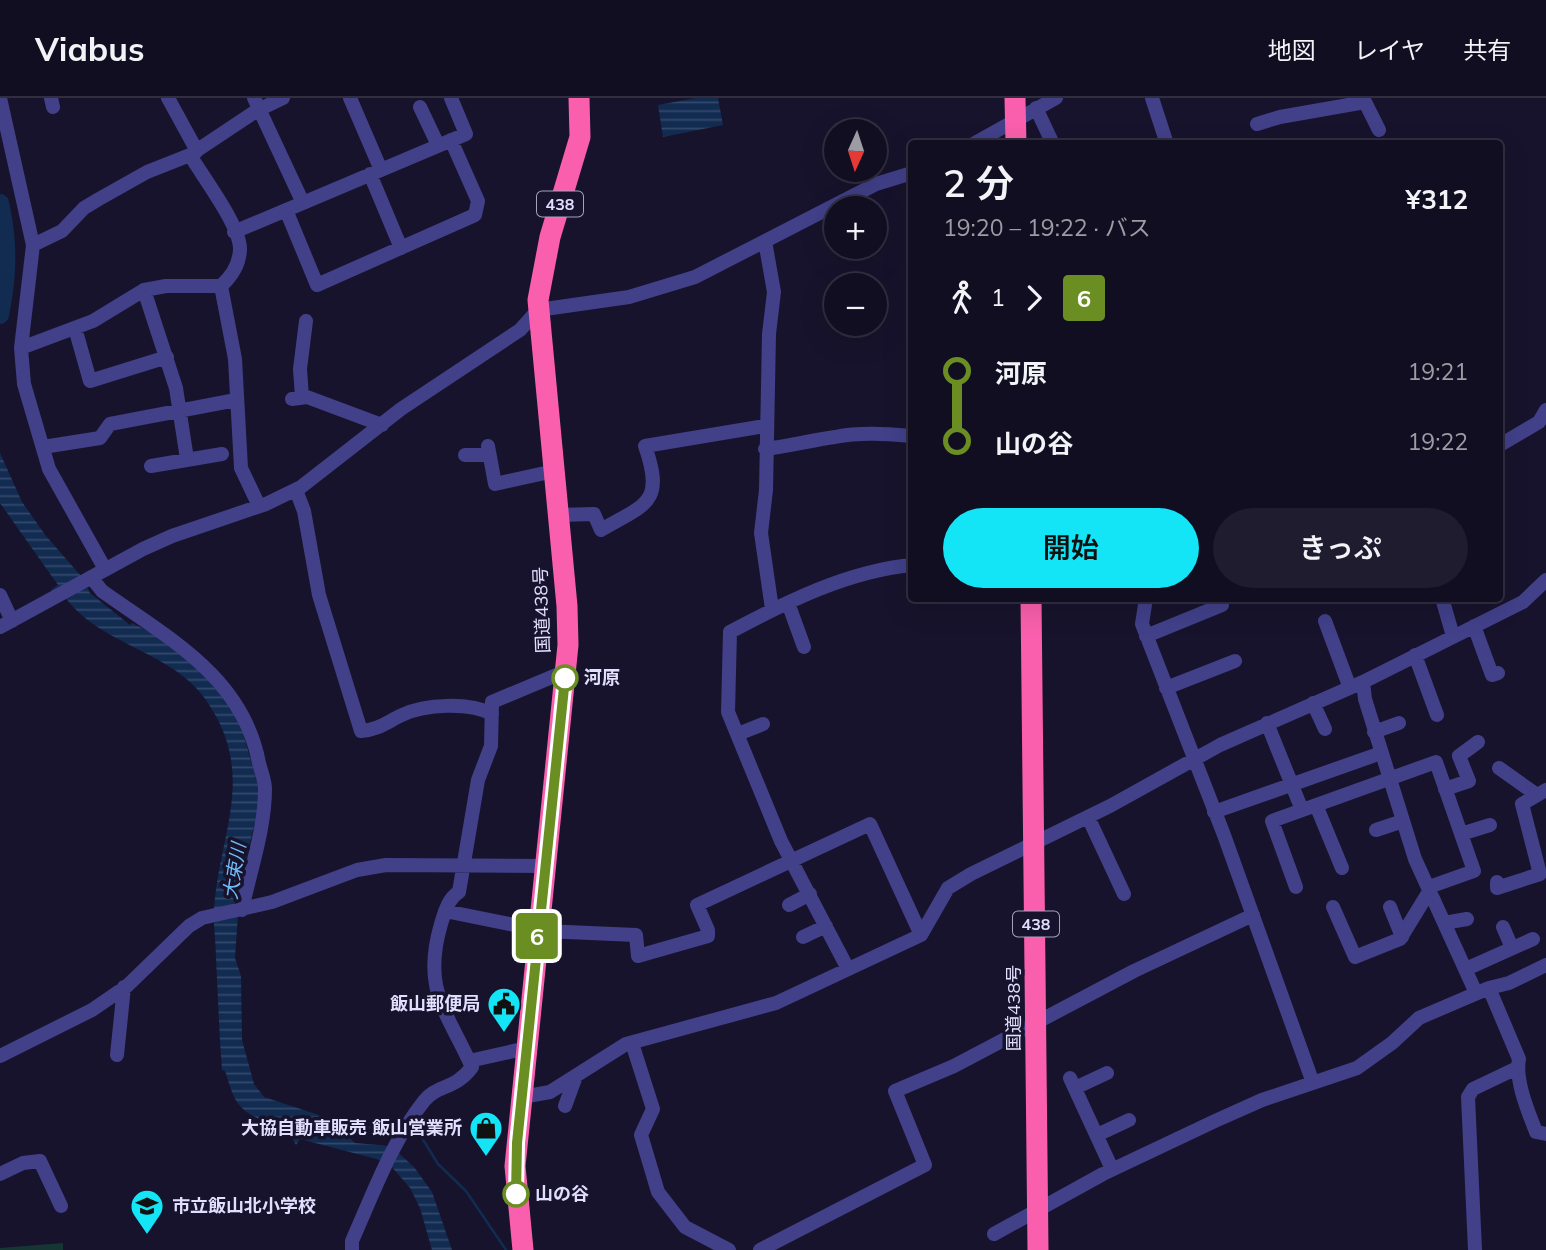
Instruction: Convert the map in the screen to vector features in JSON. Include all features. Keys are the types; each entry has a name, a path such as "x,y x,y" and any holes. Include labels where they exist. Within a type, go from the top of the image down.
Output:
{"highway":[{"name":"国道438号","path":"523,1250 515,1166 566,671 568,606 538,310 543,267 580,137 579,98"},
{"path":"1017,140 1024,108"},
{"path":"1024,108 1027,140"},
{"name":"国道438号","path":"1020,602 1029,847"},
{"name":"国道438号","path":"1031,602 1029,847 1032,1215 1038,1250"},
{"name":"国道438号","path":"1026,1250 1032,1215"}],"street":[{"path":"0,98 33,245 21,348 24,384 43,447 61,492 105,569"},
{"path":"21,348 93,321 144,290 166,286 221,286 233,275 240,247 168,98"},
{"path":"33,245 50,239 84,208 130,181 194,153 257,104 283,98"},
{"path":"350,98 401,248"},
{"path":"234,232 466,134 451,98"},
{"path":"980,140 1024,108 1056,98"},
{"path":"1153,98 1166,140"},
{"path":"1257,124 1351,100 1366,102 1379,130"},
{"path":"257,104 303,203"},
{"path":"286,210 317,285 475,215 478,201 420,107"},
{"path":"1024,108 1050,140"},
{"path":"0,595 6,624 105,569 172,536 260,506 296,490 382,425 520,330 538,310 618,299 665,288 695,277 876,184 908,174"},
{"path":"765,241 774,292 765,426 762,551 772,609"},
{"path":"221,286 235,359 236,400 241,423 241,468 260,506"},
{"path":"144,290 167,357 180,411 187,459"},
{"path":"306,321 297,398 382,425"},
{"path":"75,328 90,381 167,357"},
{"path":"43,447 100,438 110,424 236,400"},
{"path":"1503,443 1539,422 1546,410"},
{"path":"559,515 594,514 601,530 648,503 653,494 645,446 765,426"},
{"path":"765,449 802,445 835,436 908,436"},
{"path":"465,455 488,450 495,484 554,471"},
{"path":"151,466 222,454"},
{"path":"296,490 304,511 318,594 362,731 384,726 404,714 456,705 479,707 492,714"},
{"path":"848,969 781,841 729,712 730,632 788,603 878,570 908,566"},
{"path":"88,579 204,664 225,687 246,720 265,787 262,820 239,910"},
{"path":"522,1097 550,1092 607,1053 632,1043 752,1011 922,935 948,888 1088,817 1192,760 1267,723 1357,685 1523,602 1546,580"},
{"path":"1148,602 1142,624 1146,636 1253,915 1313,1083"},
{"path":"1443,602 1453,636"},
{"path":"788,603 804,647"},
{"path":"1146,636 1222,605"},
{"path":"1325,621 1329,643 1357,685 1403,821 1444,923 1466,969 1482,990 1515,1048 1519,1059 1517,1068 1536,1132 1546,1134"},
{"path":"1474,626 1492,676 1498,673"},
{"path":"1415,655 1437,715"},
{"path":"1166,688 1235,661"},
{"path":"352,1250 352,1241 401,1134 427,1098 461,1081 472,1067 445,1013 433,972 434,949 445,911 452,897 459,892 466,865 478,780 491,746 492,702 566,671"},
{"path":"738,692 737,712 748,748 743,750"},
{"path":"1314,704 1325,729"},
{"path":"1267,723 1300,806"},
{"path":"1374,732 1399,723"},
{"path":"743,732 763,724"},
{"path":"1445,789 1469,781 1460,756 1478,742"},
{"path":"1214,812 1381,752"},
{"path":"1296,887 1272,821 1436,762 1474,871 1430,888 1402,937 1357,963 1333,907"},
{"path":"1499,768 1542,793"},
{"path":"1497,881 1497,888 1540,874 1522,804 1542,793"},
{"path":"1316,805 1342,868"},
{"path":"1088,817 1124,894"},
{"path":"1376,830 1403,821"},
{"path":"445,911 538,930 579,935 636,935 638,956 708,936 697,905 870,824 922,935"},
{"path":"1461,834 1490,825"},
{"path":"0,1056 92,1010 124,987 189,926 202,918 272,902 357,870 386,865 546,866"},
{"path":"789,905 810,894"},
{"path":"1390,907 1402,937"},
{"path":"760,1250 925,1165 895,1091 954,1066 1134,971 1253,915"},
{"path":"1444,923 1467,919"},
{"path":"803,937 826,926"},
{"path":"1503,927 1512,948"},
{"path":"1466,969 1533,939"},
{"path":"994,1234 1112,1169 1262,1100 1357,1068 1392,1043 1419,1018 1482,990 1509,983 1546,965"},
{"path":"117,1055 124,987"},
{"path":"632,1043 653,1109 640,1135 658,1192 685,1227 729,1250"},
{"path":"469,1061 527,1048"},
{"path":"1475,1250 1468,1097 1473,1089 1517,1068"},
{"path":"1107,1073 1073,1083 1112,1169"},
{"path":"565,1106 576,1076"},
{"path":"1097,1135 1129,1120"},
{"path":"0,1174 23,1163 40,1161 61,1206"}],"green space":[{"path":"63,1243 63,1250 0,1250 0,1248"}],"water":[{"path":"696,98 718,98 723,125 663,137 658,105"},
{"path":"0,453 22,502 46,536 81,576 90,593 130,625 132,623 165,640 196,663 236,708 259,789 259,806 240,884 235,958 241,976 242,1040 254,1084 264,1097 331,1119 355,1143 391,1146 414,1167 432,1192 452,1250 432,1250 420,1208 410,1188 384,1161 300,1139 296,1145 285,1132 248,1113 235,1099 225,1071 222,1070 214,922 217,882 233,779 230,753 221,727 206,700 191,683 152,657 91,623 74,608 60,589 52,593 51,590 58,585 0,503"}],"waterway":[{"name":"大束川","path":"0,203 6,259 0,315"},
{"path":"331,1123 397,1131"},
{"path":"411,1130 419,1133 438,1164 466,1191 506,1250"}],"bus line":[{"name":"6","path":"516,1194 517,1143 565,678"}],"place":[{"name":"河原","path":"565,678"},
{"name":"飯山郵便局","path":"504,1034"},
{"name":"大協自動車販売 飯山営業所","path":"486,1158"},
{"name":"山の谷","path":"516,1194"},
{"name":"市立飯山北小学校","path":"147,1236"}]}
